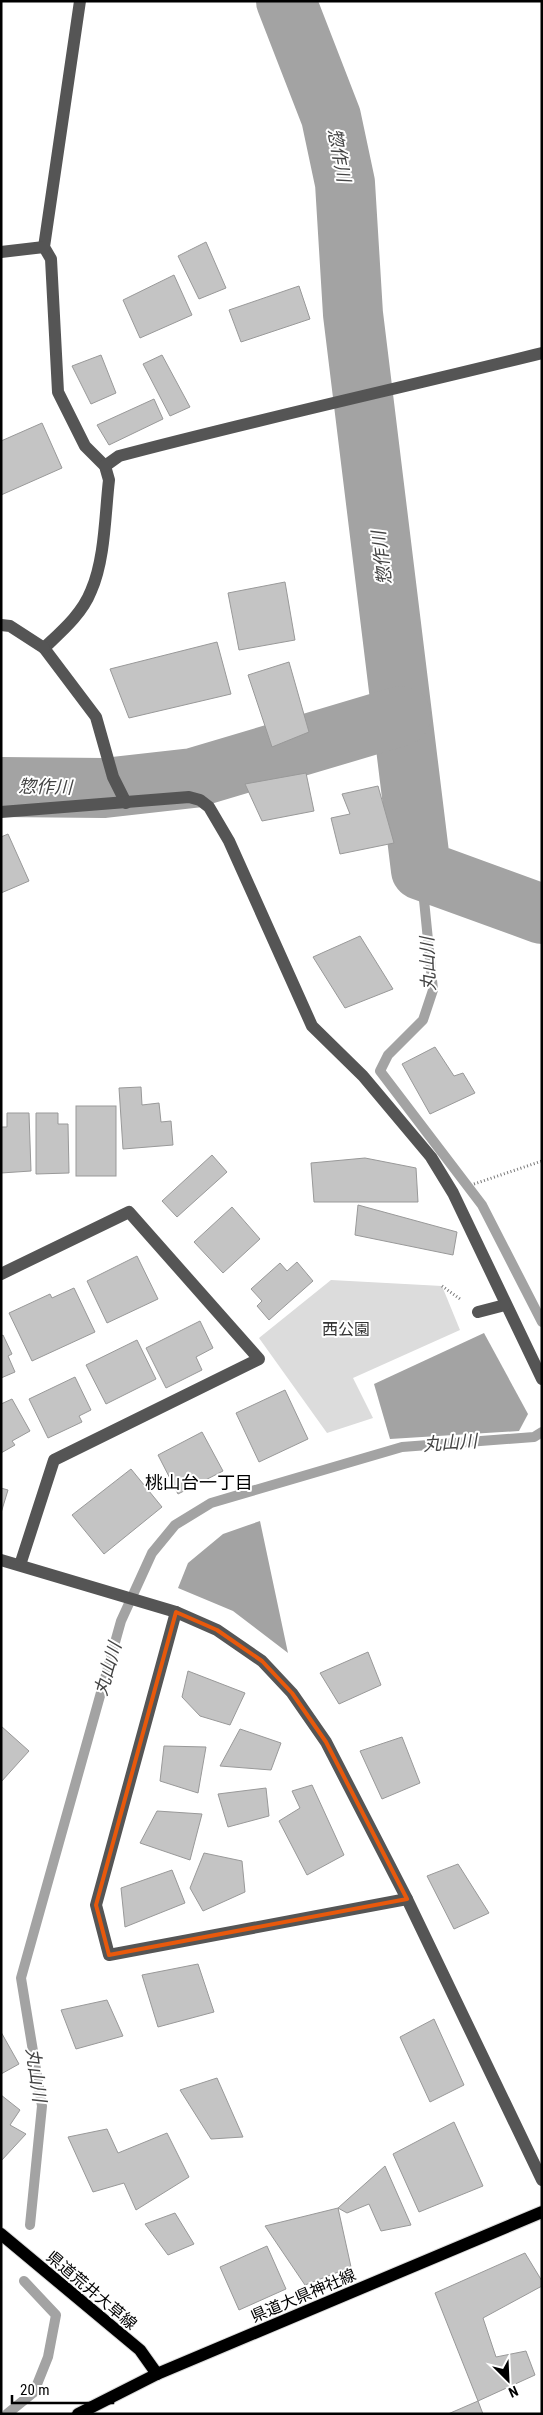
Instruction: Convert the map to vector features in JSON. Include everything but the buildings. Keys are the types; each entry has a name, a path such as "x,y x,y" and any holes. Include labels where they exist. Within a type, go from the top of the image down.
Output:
{"main road":[{"name":"県道大県神社線","path":"78,2414 157,2374 542,2212"},
{"name":"県道荒井大草線","path":"1,2234 140,2350 157,2374"}],"street":[{"path":"44,648 71,623 91,593 96,577 109,480 105,466 86,446 58,392 51,259 44,247 80,1"},
{"path":"1,252 44,247"},
{"path":"105,466 119,456 248,422 373,395 542,353"},
{"path":"1,625 10,626 44,648 96,716 113,777 126,803"},
{"path":"1,812 189,797 200,800 208,807 229,841 312,1026 363,1076 432,1157 452,1193 542,1379"},
{"path":"1,1274 129,1212 258,1360 54,1460 20,1566"},
{"path":"478,1312 505,1305"},
{"path":"1,1560 176,1612 217,1630 262,1662 292,1692 326,1742 407,1899 542,2180"},
{"path":"176,1612 96,1906 109,1956 407,1899"}],"path":[{"path":"490,1177 542,1161"}],"highlighted area":[{"path":"176,1612 217,1630 262,1661 292,1693 326,1742 407,1899 109,1955 96,1905"}],"green space":[{"name":"西公園","path":"331,1280 442,1286 460,1330 353,1378 373,1418 327,1433 259,1338"}],"shaded area":[{"path":"484,1333 528,1414 519,1431 390,1439 374,1384"},
{"path":"260,1521 288,1653 233,1611 178,1588 188,1563 223,1534"}],"waterway":[{"name":"惣作川","path":"286,1 331,117 345,183 353,314 421,870 542,914"},
{"name":"惣作川","path":"1,787 104,788 193,778 401,716"},
{"name":"丸山川","path":"421,870 433,990 423,1020 388,1055 380,1071 482,1205 542,1322"},
{"name":"丸山川","path":"30,2225 42,2106 21,1978 121,1621 152,1553 175,1525 211,1503 402,1447 534,1437 542,1432"},
{"path":"7,2414 34,2392 48,2357 56,2315 24,2281"}],"district":[{"name":"桃山台一丁目","path":"199,1483"}]}
